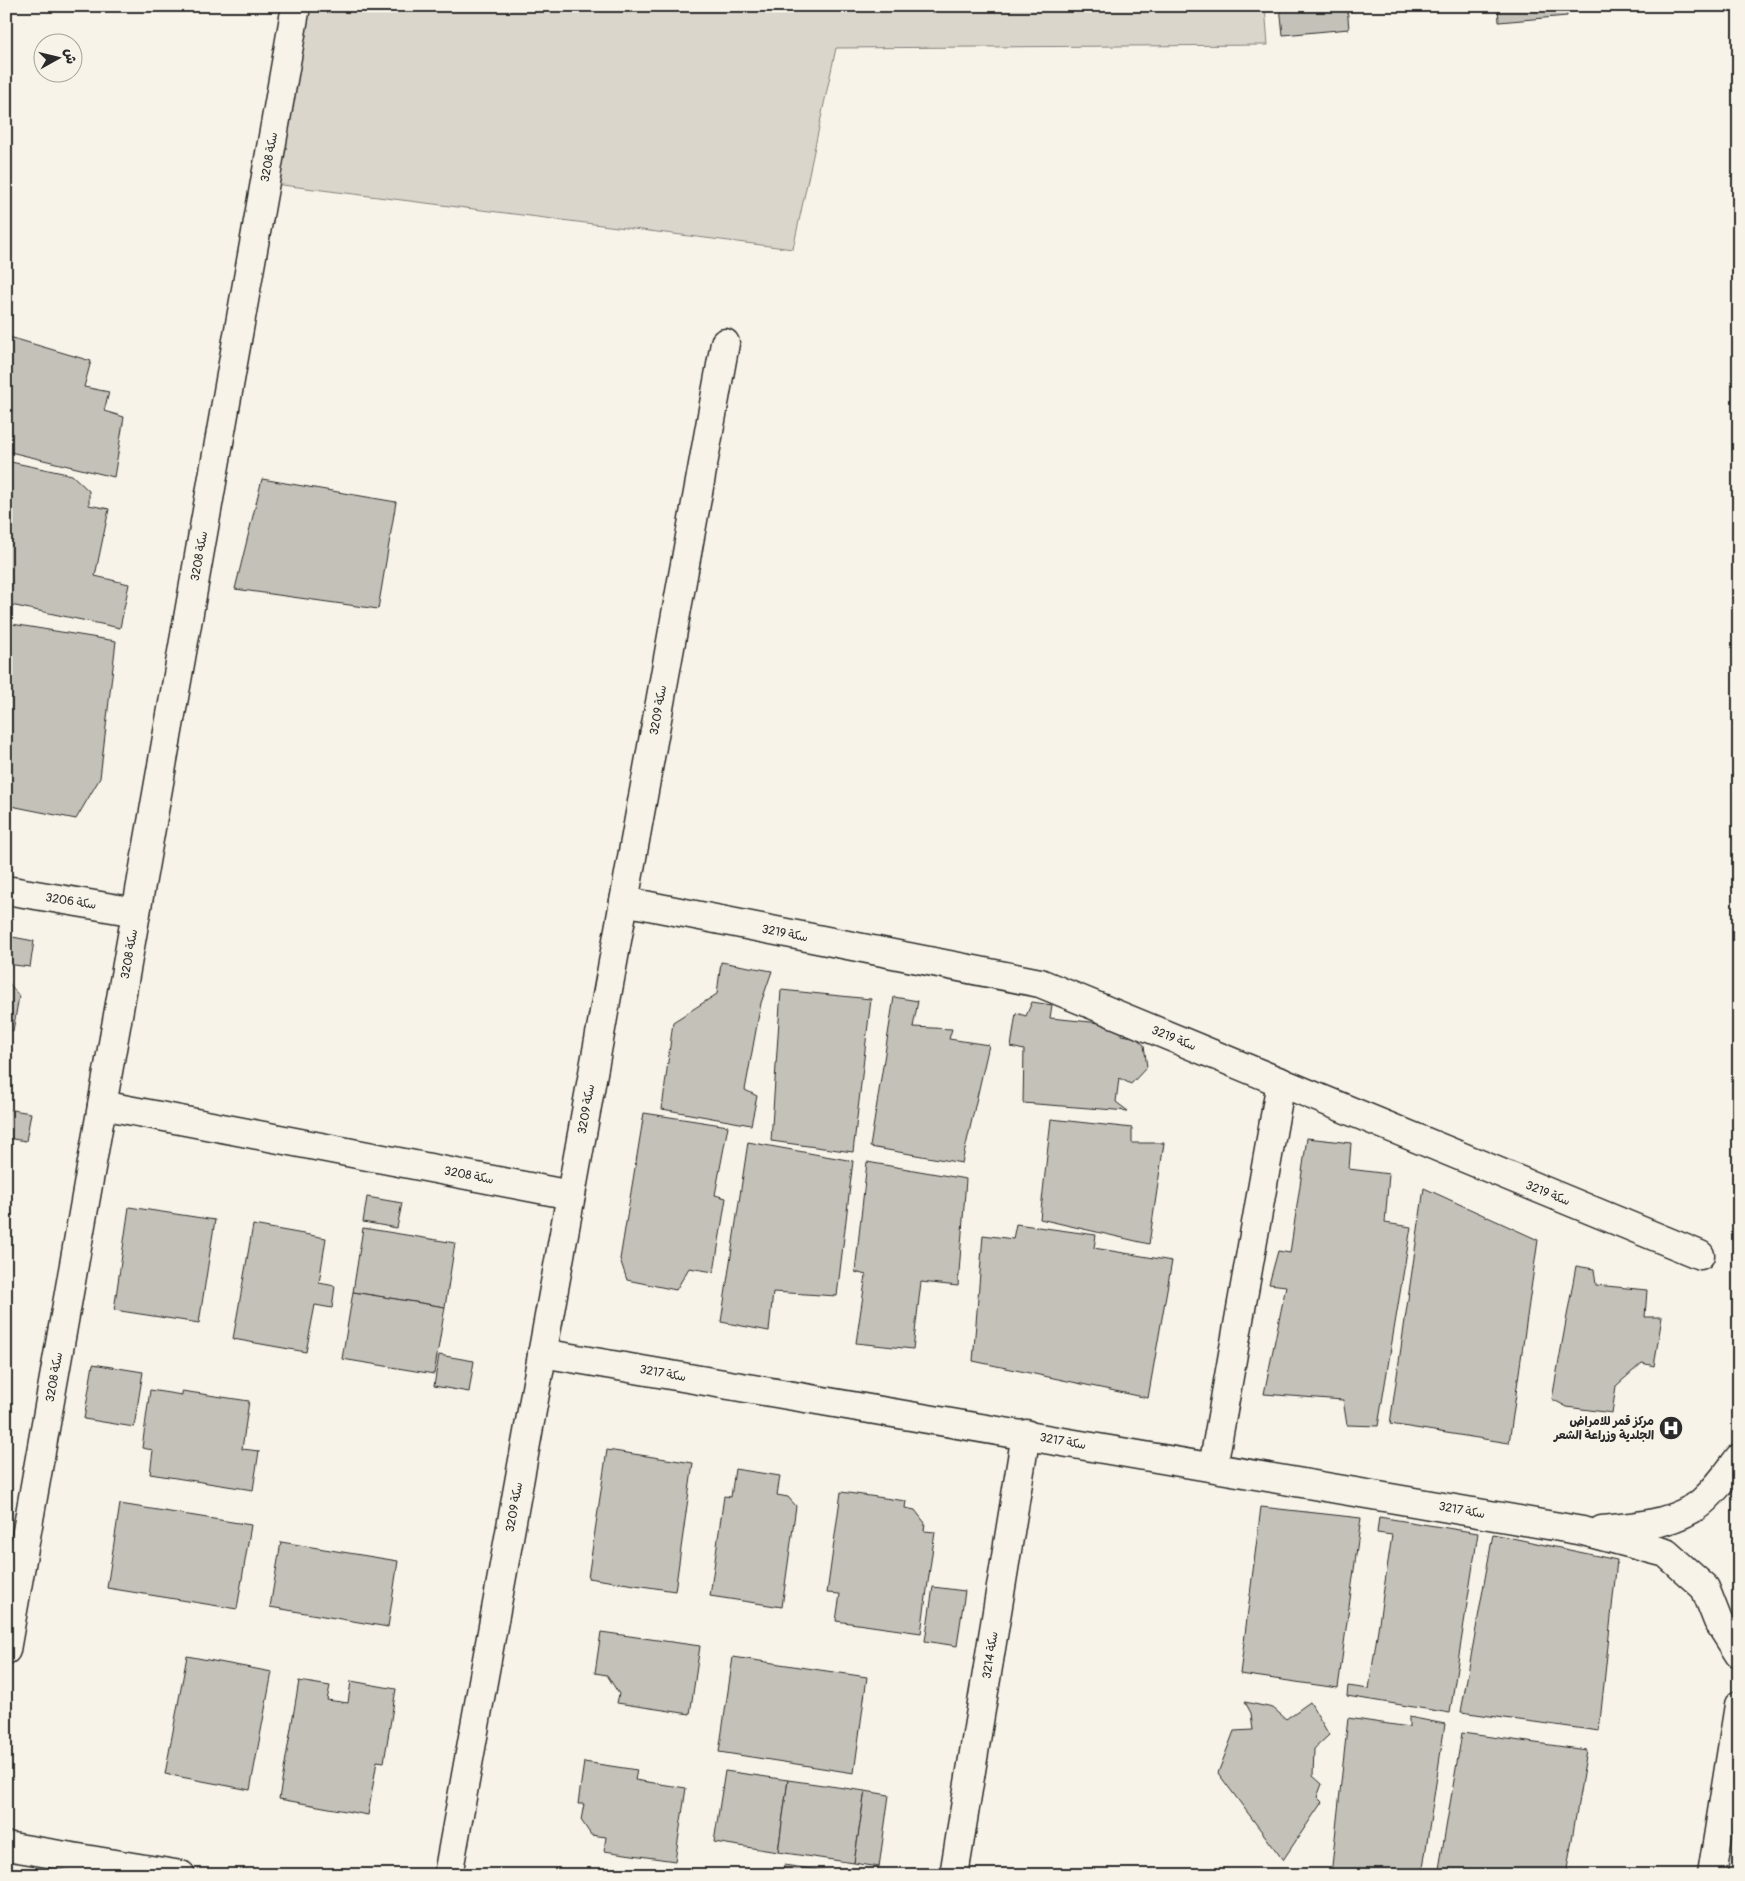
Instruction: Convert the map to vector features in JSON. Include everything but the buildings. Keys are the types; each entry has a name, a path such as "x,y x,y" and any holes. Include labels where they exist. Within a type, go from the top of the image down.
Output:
{"street":[{"name":"سكة 3208","path":"6,1650 296,6"},
{"name":"سكة 3209","path":"448,1875 725,343"},
{"name":"سكة 3206","path":"6,890 136,912"},
{"name":"سكة 3219","path":"624,901 1040,983 1700,1256"},
{"path":"1213,1468 1281,1082"},
{"name":"سكة 3208","path":"102,1105 571,1195"},
{"name":"سكة 3217","path":"542,1353 1026,1434 1583,1532 1666,1553 1705,1588 1718,1621 1739,1654"},
{"name":"سكة 3214","path":"954,1875 1026,1434"},
{"name":"سكة 3217","path":"1583,1532 1651,1525 1693,1509 1726,1475 1739,1458"},
{"path":"1710,1870 1739,1705"},
{"path":"6,1846 181,1875"}],"shaded area":[{"path":"297,6 1265,6 1268,45 836,48 793,249 266,183"}],"place":[{"name":"مركز قمر للامراض الجلدية وزراعة الشعر","path":"1671,1428"}]}
